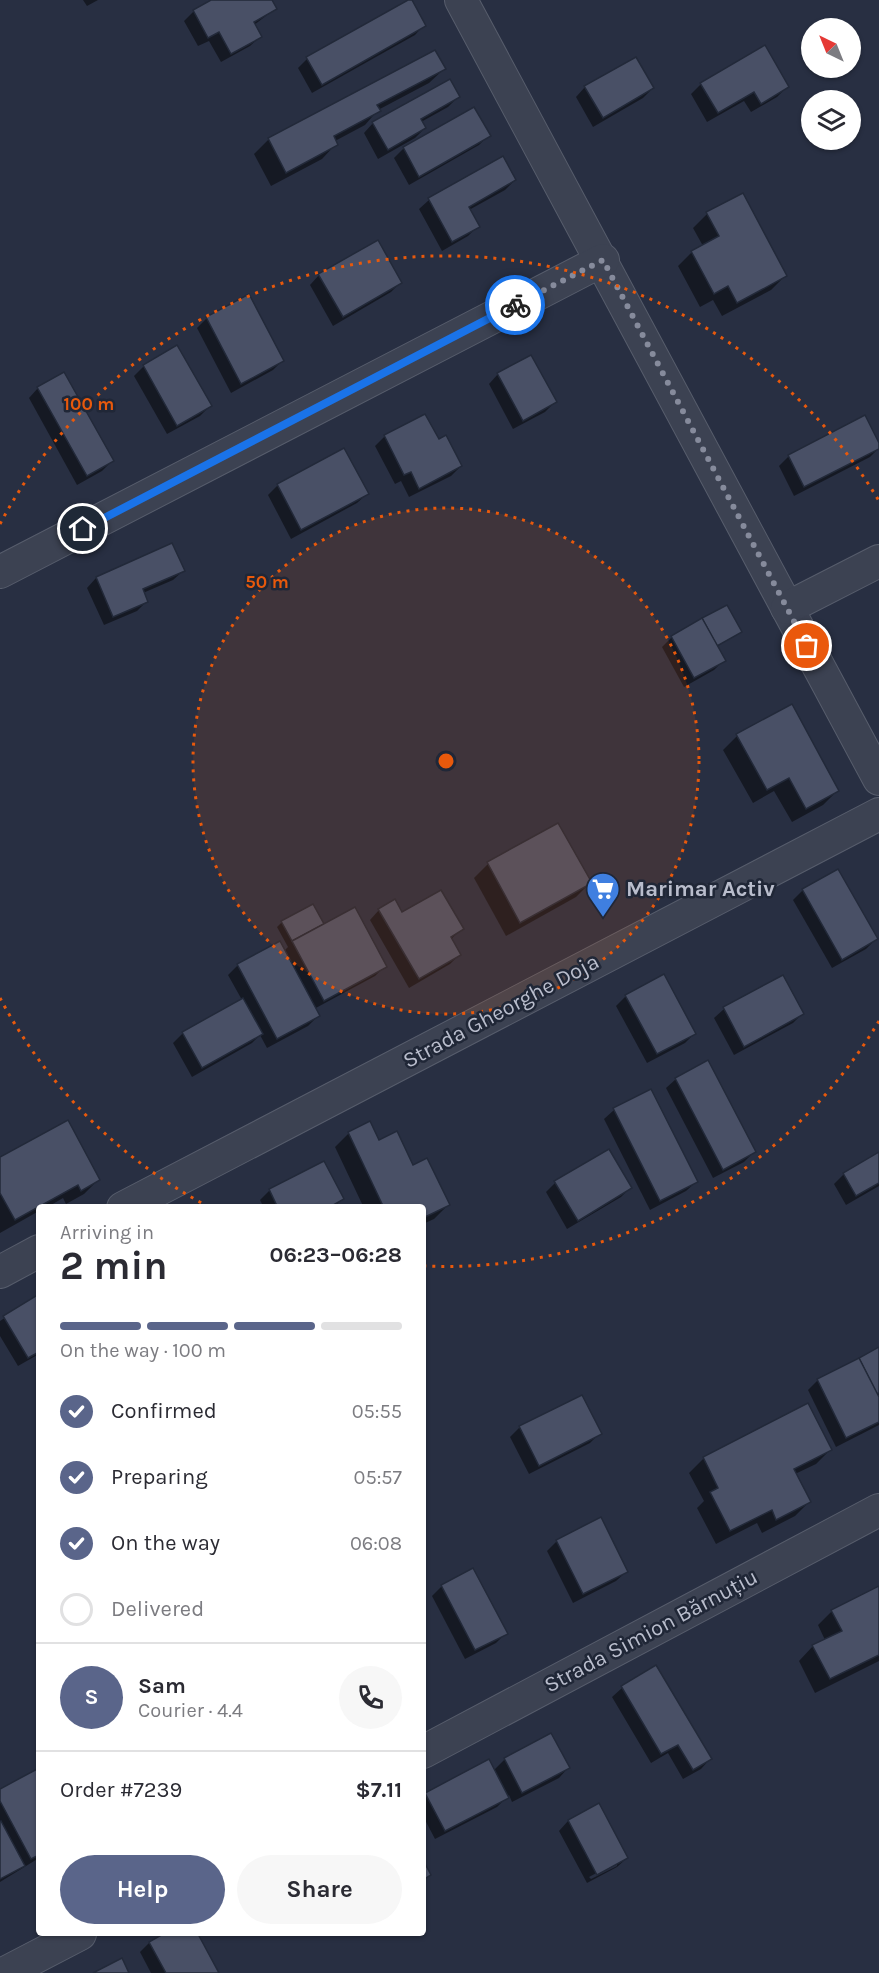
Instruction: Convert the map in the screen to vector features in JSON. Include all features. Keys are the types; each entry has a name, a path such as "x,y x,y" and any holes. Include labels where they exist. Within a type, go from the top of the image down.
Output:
{"street":[{"path":"461,0 603,260 879,779"},
{"path":"0,572 603,260"},
{"path":"787,608 879,561"},
{"name":"Strada Gheorghe Doja","path":"131,1204 879,814"},
{"path":"0,1272 36,1253"},
{"name":"Strada Simion Bărnuțiu","path":"426,1750 879,1510"},
{"path":"5,1973 76,1936"}],"building":[{"path":"211,0 272,0 277,9 254,22 262,37 231,54 219,32 208,38 193,10"},
{"path":"408,0 412,0 426,26 322,85 306,57"},
{"path":"765,45 789,87 761,104 754,92 718,113 700,83"},
{"path":"435,50 446,69 377,105 381,111 334,136 338,145 286,173 268,138"},
{"path":"636,57 654,88 603,118 584,86"},
{"path":"450,79 460,97 421,119 426,128 388,150 372,122"},
{"path":"474,107 491,136 419,177 403,147"},
{"path":"503,156 516,180 469,207 480,227 452,242 428,198"},
{"path":"743,193 787,276 737,303 728,286 714,294 691,251 719,236 706,212"},
{"path":"378,240 402,283 343,317 318,274"},
{"path":"249,294 284,361 241,384 206,317"},
{"path":"177,345 212,406 177,426 143,365"},
{"path":"531,355 557,402 523,421 497,373"},
{"path":"64,372 114,461 87,476 37,387"},
{"path":"425,414 439,439 446,435 462,466 419,489 411,472 404,475 384,435"},
{"path":"865,415 879,443 879,449 804,487 788,455"},
{"path":"344,448 369,494 301,530 277,484"},
{"path":"172,543 185,571 143,589 148,602 113,617 96,577"},
{"path":"727,605 742,632 717,646 702,618"},
{"path":"702,618 726,661 694,678 671,636"},
{"path":"792,704 839,791 806,809 789,778 767,790 736,734"},
{"path":"558,823 592,883 520,923 487,862"},
{"path":"838,869 878,939 842,960 802,889"},
{"path":"441,890 464,929 451,937 461,955 419,979 378,909 395,899 402,912"},
{"path":"313,904 324,924 292,941 281,921"},
{"path":"355,907 387,967 324,1001 292,941"},
{"path":"280,941 320,1016 277,1039 237,964"},
{"path":"664,974 696,1034 657,1054 625,995"},
{"path":"783,975 804,1014 744,1047 723,1007"},
{"path":"243,998 263,1034 202,1068 182,1032"},
{"path":"708,1060 756,1152 723,1170 675,1078"},
{"path":"651,1089 698,1182 660,1201 613,1108"},
{"path":"68,1120 100,1180 81,1191 78,1185 44,1204 36,1204 36,1208 15,1220 0,1193 0,1157"},
{"path":"370,1121 379,1140 397,1131 413,1165 427,1158 450,1205 426,1217 426,1204 382,1204 348,1132"},
{"path":"609,1149 632,1188 578,1221 554,1181"},
{"path":"879,1152 879,1183 856,1196 843,1173"},
{"path":"324,1161 344,1199 335,1204 276,1204 269,1189"},
{"path":"36,1296 36,1354 28,1358 3,1316"},
{"path":"879,1347 879,1393 877,1394 859,1358"},
{"path":"859,1358 879,1397 879,1422 846,1438 817,1379"},
{"path":"582,1395 602,1434 539,1466 519,1426"},
{"path":"808,1403 832,1450 794,1469 811,1502 776,1520 772,1510 730,1531 710,1492 718,1488 703,1457"},
{"path":"601,1517 628,1572 583,1594 556,1540"},
{"path":"473,1568 508,1634 475,1650 441,1585"},
{"path":"879,1586 879,1655 830,1679 812,1645 842,1631 831,1610"},
{"path":"656,1665 712,1759 693,1770 678,1745 661,1754 621,1686"},
{"path":"551,1733 570,1768 522,1793 504,1758"},
{"path":"489,1759 509,1798 445,1831 426,1792"},
{"path":"36,1770 36,1856 31,1859 0,1801 0,1789"},
{"path":"599,1803 628,1858 597,1875 568,1820"},
{"path":"0,1822 25,1866 0,1879"},
{"path":"426,1866 431,1875 426,1878"},
{"path":"160,1936 199,1936 219,1973 166,1973 149,1942"},
{"path":"122,1958 129,1973 93,1973"}],"way so far":[{"path":"515,305 603,260 807,646"}],"place":[{"name":"Marimar Activ","path":"603,918"}],"route":[{"path":"83,529 515,305"}]}
